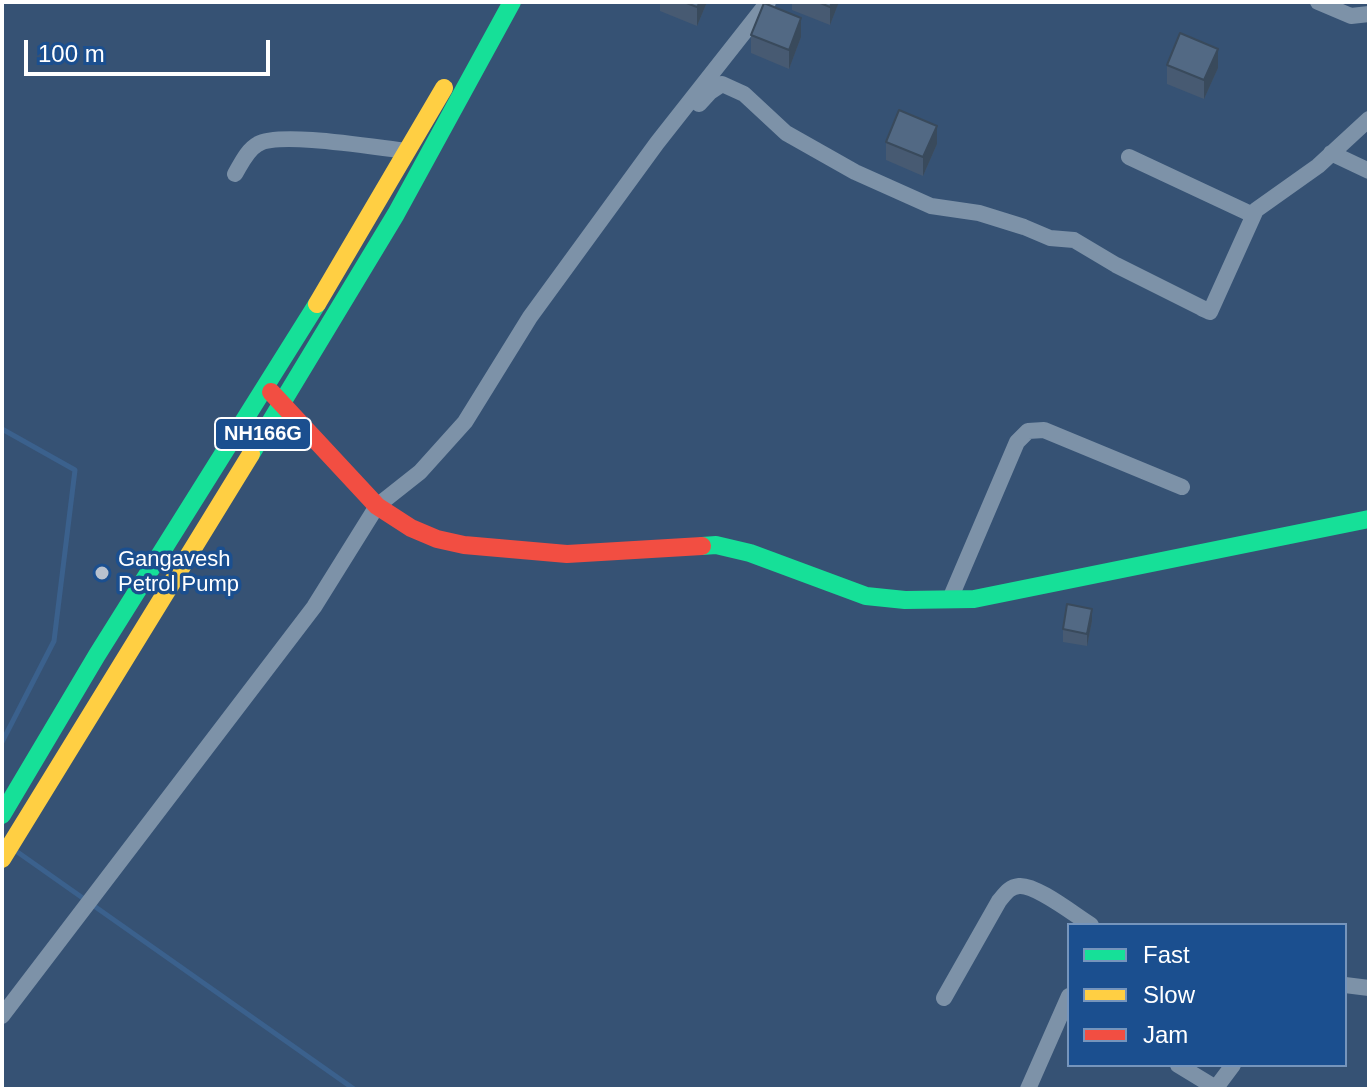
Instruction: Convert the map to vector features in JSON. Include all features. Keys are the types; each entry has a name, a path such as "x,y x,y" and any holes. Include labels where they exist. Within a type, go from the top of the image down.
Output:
{"main road":[{"name":"NH166G","path":"2,859 124,656 283,403 397,211 512,2"},
{"name":"NH166G","path":"2,815 354,244 453,70"},
{"path":"264,386 377,506 411,528 437,539 464,545 567,554 716,545 742,550 866,596 905,600 974,599 1369,519"}],"street":[{"path":"2,1016 314,607 377,506 420,472 465,422 530,317 657,143 768,2"},
{"path":"1318,2 1351,16 1369,14"},
{"path":"657,143 674,132 710,92 722,84 744,94 786,133 855,172 931,206 979,213 1004,219 1050,238 1074,240 1116,265 1207,310 1253,215 1262,204 1318,166 1369,119"},
{"path":"235,174 252,148 261,142 274,140 352,144 407,151"},
{"path":"1331,153 1369,171"},
{"path":"1129,157 1253,215"},
{"path":"950,599 1017,442 1028,431 1044,430 1182,487"},
{"path":"944,998 999,901 1009,890 1018,886 1035,890 1088,923"},
{"path":"1347,985 1369,988"},
{"path":"1028,1089 1067,1002"},
{"path":"1181,1067 1216,1089 1232,1067"}],"building":[{"path":"764,3 801,18 789,50 751,35"},
{"path":"1180,33 1218,49 1204,80 1167,65"},
{"path":"899,110 937,126 923,157 886,142"},
{"path":"1067,604 1092,609 1087,634 1063,629"}],"waterway":[{"path":"2,429 75,470 54,641 2,742"},
{"path":"16,851 354,1089"}],"traffic: fast":[{"path":"251,454 396,214 512,2"},
{"path":"2,815 97,655 317,304"},
{"path":"702,546 716,545 750,553 866,596 905,600 974,599 1369,519"}],"traffic: slow":[{"path":"317,304 444,88"},
{"path":"2,859 251,454"}],"traffic: jam":[{"path":"271,392 377,506 411,528 437,539 464,545 567,554 702,546"}],"place":[{"name":"Gangavesh Petrol Pump","path":"102,573"}]}
